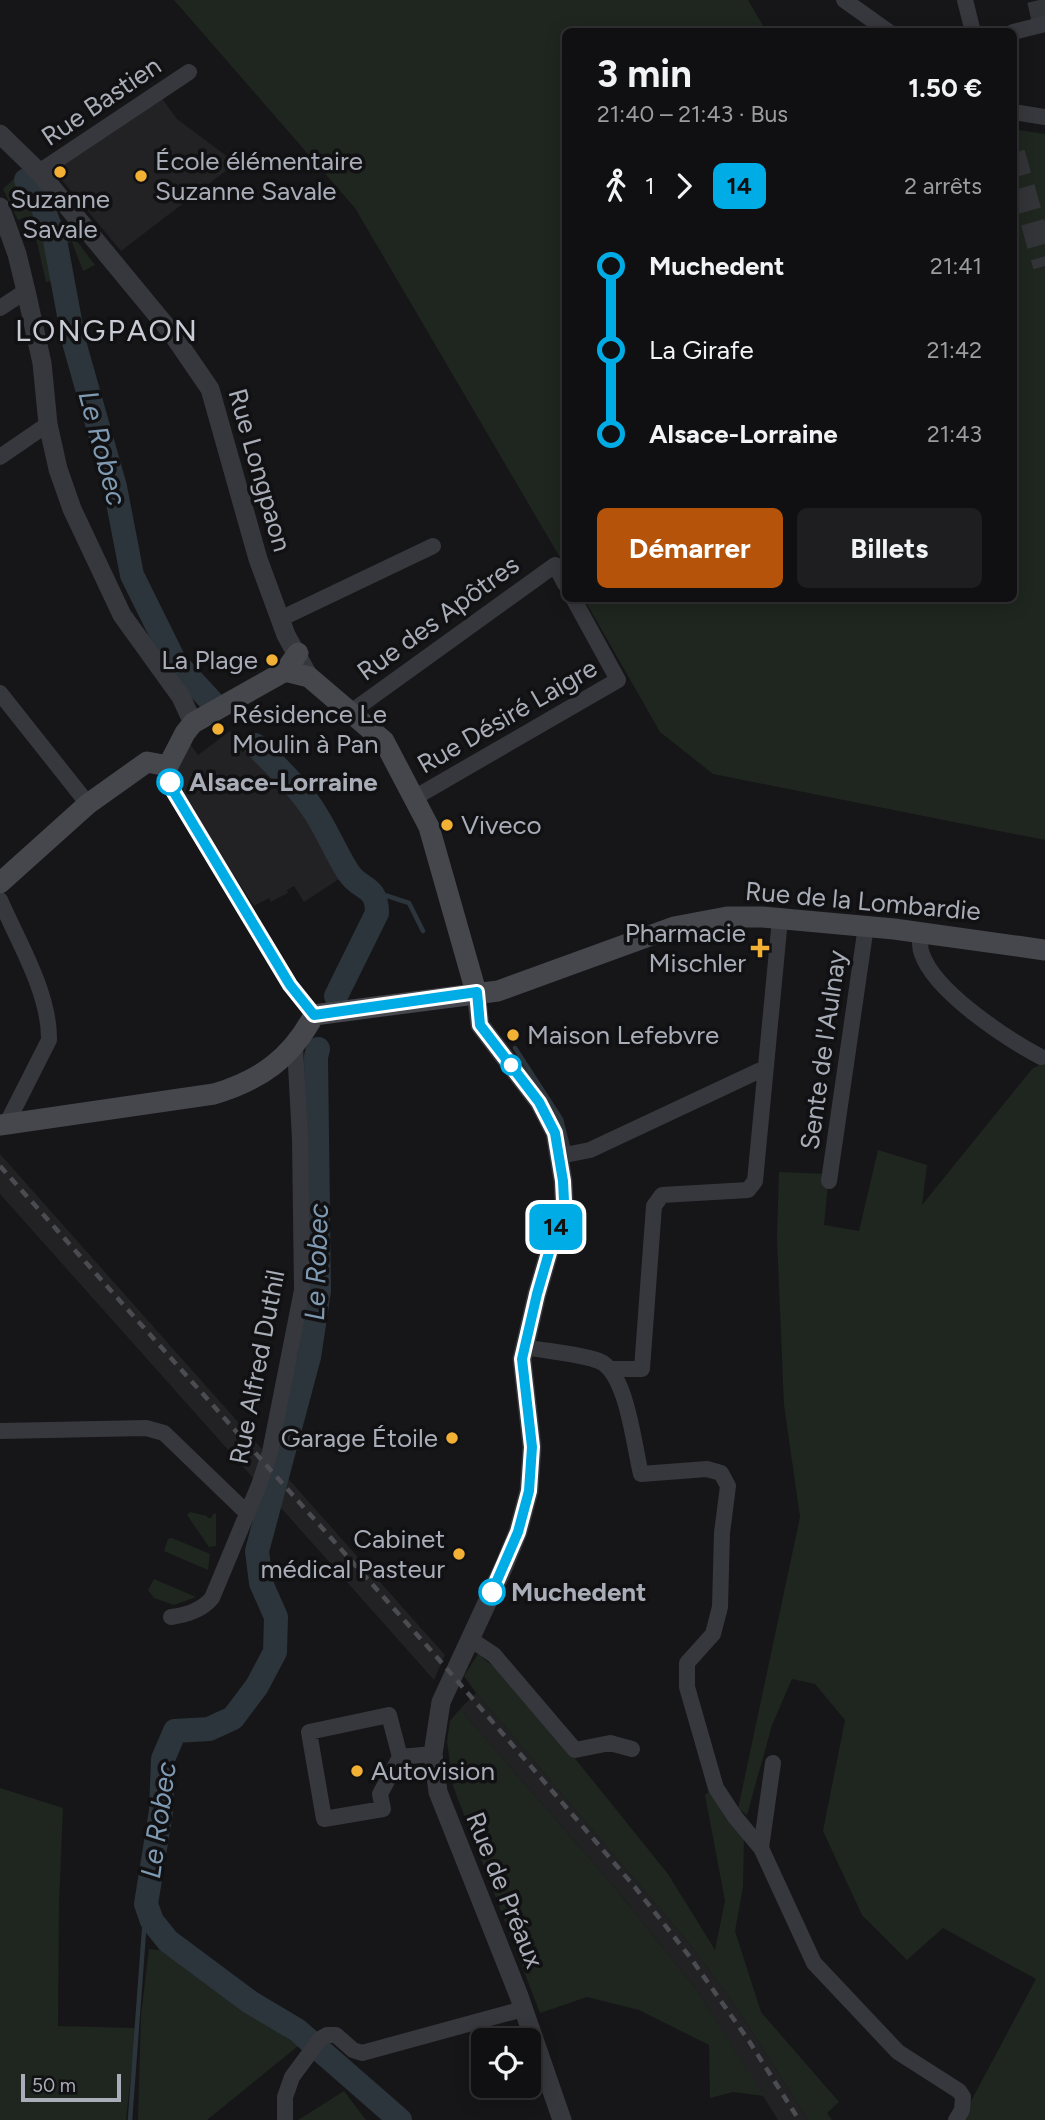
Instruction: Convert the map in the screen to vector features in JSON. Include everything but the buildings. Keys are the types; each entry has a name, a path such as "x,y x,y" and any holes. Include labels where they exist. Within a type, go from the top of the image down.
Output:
{"main road":[{"path":"0,883 88,804 147,762 168,766 193,723 285,671 298,653"},
{"path":"285,671 309,677 384,741 429,827 477,992"},
{"name":"Rue de la Lombardie","path":"314,1015 498,991 674,927 727,917 866,926 1045,950"},
{"path":"2,1120 214,1094 232,1089 274,1066 295,1047 314,1015"}],"street":[{"path":"844,0 883,28"},
{"path":"965,0 971,28"},
{"path":"1017,31 1045,24"},
{"name":"Rue Bastien","path":"39,172 189,72"},
{"path":"1017,113 1045,117"},
{"name":"Rue Longpaon","path":"2,142 39,172 171,332 210,388 258,559 286,635 309,677"},
{"path":"0,207 17,254 26,291 42,363 48,425 58,469 72,509 122,615 181,697 193,723"},
{"path":"0,308 26,291"},
{"path":"0,457 48,425"},
{"path":"280,619 433,546"},
{"name":"Rue des Apôtres","path":"351,712 555,565 562,578"},
{"name":"Rue Désiré Laigre","path":"414,798 618,680 575,602"},
{"path":"0,693 88,804"},
{"path":"168,766 172,789 290,985 314,1015"},
{"path":"0,900 43,999 49,1029 49,1040 2,1120"},
{"path":"611,1369 642,1369 654,1206 662,1195 748,1190 755,1181 780,919"},
{"name":"Sente de l'Aulnay","path":"829,1181 866,926"},
{"path":"921,932 922,955 943,984 1011,1041 1041,1056"},
{"name":"Rue de Préaux","path":"477,992 480,1025 539,1102 555,1133 564,1201 522,1359 532,1447 529,1491 513,1544 441,1702 433,1754 438,1793 523,2010 562,2120"},
{"name":"Rue Alfred Duthil","path":"171,1617 199,1609 212,1598 270,1452 302,1290 300,1139 295,1047"},
{"path":"560,1156 590,1150 765,1068"},
{"path":"525,1347 599,1361 611,1369 623,1395 640,1474 707,1469 721,1473 728,1486 722,1533 720,1607 713,1634 687,1663 688,1687 716,1788 737,1820 761,1848 814,1963 898,2052 959,2091 963,2097 956,2120"},
{"path":"0,1431 146,1428 164,1433 247,1513"},
{"path":"470,1639 494,1656 575,1750 610,1743 632,1749"},
{"path":"389,1714 400,1757 380,1794 383,1809 324,1819 309,1732 389,1714"},
{"path":"400,1757 433,1754"},
{"path":"761,1848 773,1763"},
{"path":"285,2120 285,2097 292,2077 320,2039 327,2035 336,2035 353,2050 362,2053 523,2010"}],"shaded area":[{"path":"174,0 748,0 764,28 562,28 562,561 355,208"},
{"name":"École élémentaire Suzanne Savale","path":"161,97 177,119 236,163 121,251 61,179 63,169 58,165"},
{"path":"1017,130 1045,134 1045,840 713,774 660,732 586,602 1017,602"},
{"path":"19,174 36,199 47,224 62,279 46,282 37,242 26,217 18,220 3,189"},
{"path":"37,189 95,265 83,271 72,242 57,245"},
{"path":"230,731 294,793 334,852 345,875 304,902 294,886 287,890 288,893 271,902 269,898 254,906 176,788 176,767 188,741 198,755"},
{"path":"1045,1062 1045,2120 961,2120 1036,1979 943,1928 907,1960 862,1915 823,1831 845,1720 815,1684 792,1679 772,1725 747,1815 738,1809 800,1517 784,1405 777,1238 779,1172 829,1174 824,1225 859,1231 878,1150 927,1165 922,1205 1032,1069"},
{"path":"0,1154 262,1449 254,1479 0,1194"},
{"path":"276,1465 445,1655 434,1680 266,1491"},
{"path":"190,1512 208,1518 216,1514 216,1546 209,1547 187,1515"},
{"path":"172,1538 210,1554 208,1570 164,1551 168,1539"},
{"path":"154,1579 196,1597 174,1605 154,1598 148,1590"},
{"path":"478,1654 499,1671 577,1761 668,1874 715,1950 725,1901 705,1795 713,1789 724,1815 744,1838 743,1887 735,1931 761,2012 839,2102 827,2113 832,2120 808,2120 739,2011 692,1947 476,1693 464,1676"},
{"path":"476,1693 692,1947 739,2011 808,2120 778,2120 696,1989 617,1890 460,1709"},
{"path":"460,1709 617,1890 696,1989 764,2096 733,2092 710,2098 709,2045 639,2010 587,1997 540,2013 453,1786 447,1741 450,1721"},
{"path":"0,1788 63,1808 58,2026 136,2028 126,2120 0,2120"},
{"path":"149,1949 165,1951 298,2046 207,2120 138,2120 141,2015"},
{"path":"344,2091 366,2120 298,2120"}],"waterway":[{"name":"Le Robec","path":"26,180 38,195 55,240 74,342 115,487 132,575 175,662 211,701"},
{"name":"Le Robec","path":"255,745 303,795 348,872 374,897 377,913 336,996"},
{"path":"372,891 409,903 423,931"},
{"path":"515,1048 561,1119 568,1147"},
{"name":"Le Robec","path":"318,1049 319,1291 309,1357 257,1551 261,1583 276,1617 275,1652 257,1686 233,1718 209,1729 175,1731 163,1759 161,1811 146,1904 152,1921 168,1941 250,2002 297,2030 400,2120"},
{"path":"130,2120 146,1904"}],"tunnel":[{"path":"1039,0 1045,26"},
{"path":"1017,167 1045,266"}],"railway":[{"path":"0,1166 428,1647 634,1886 690,1957 749,2041 799,2120"}],"bus line":[{"name":"14","path":"170,782 290,985 314,1015 477,992 480,1025 539,1102 555,1133 564,1201 537,1294 522,1359 532,1447 529,1491 518,1532 492,1592"}],"place":[{"name":"Suzanne Savale","path":"60,172"},
{"name":"École élémentaire Suzanne Savale","path":"141,176"},
{"name":"La Plage","path":"272,660"},
{"name":"Résidence Le Moulin à Pan","path":"218,729"},
{"name":"Alsace-Lorraine","path":"170,782"},
{"name":"Viveco","path":"447,825"},
{"name":"Pharmacie Mischler","path":"760,948"},
{"name":"Maison Lefebvre","path":"513,1035"},
{"name":"Garage Étoile","path":"452,1438"},
{"name":"Cabinet médical Pasteur","path":"459,1554"},
{"name":"Muchedent","path":"492,1592"},
{"name":"Autovision","path":"357,1771"}],"district":[{"name":"LONGPAON","path":"107,331"}]}
